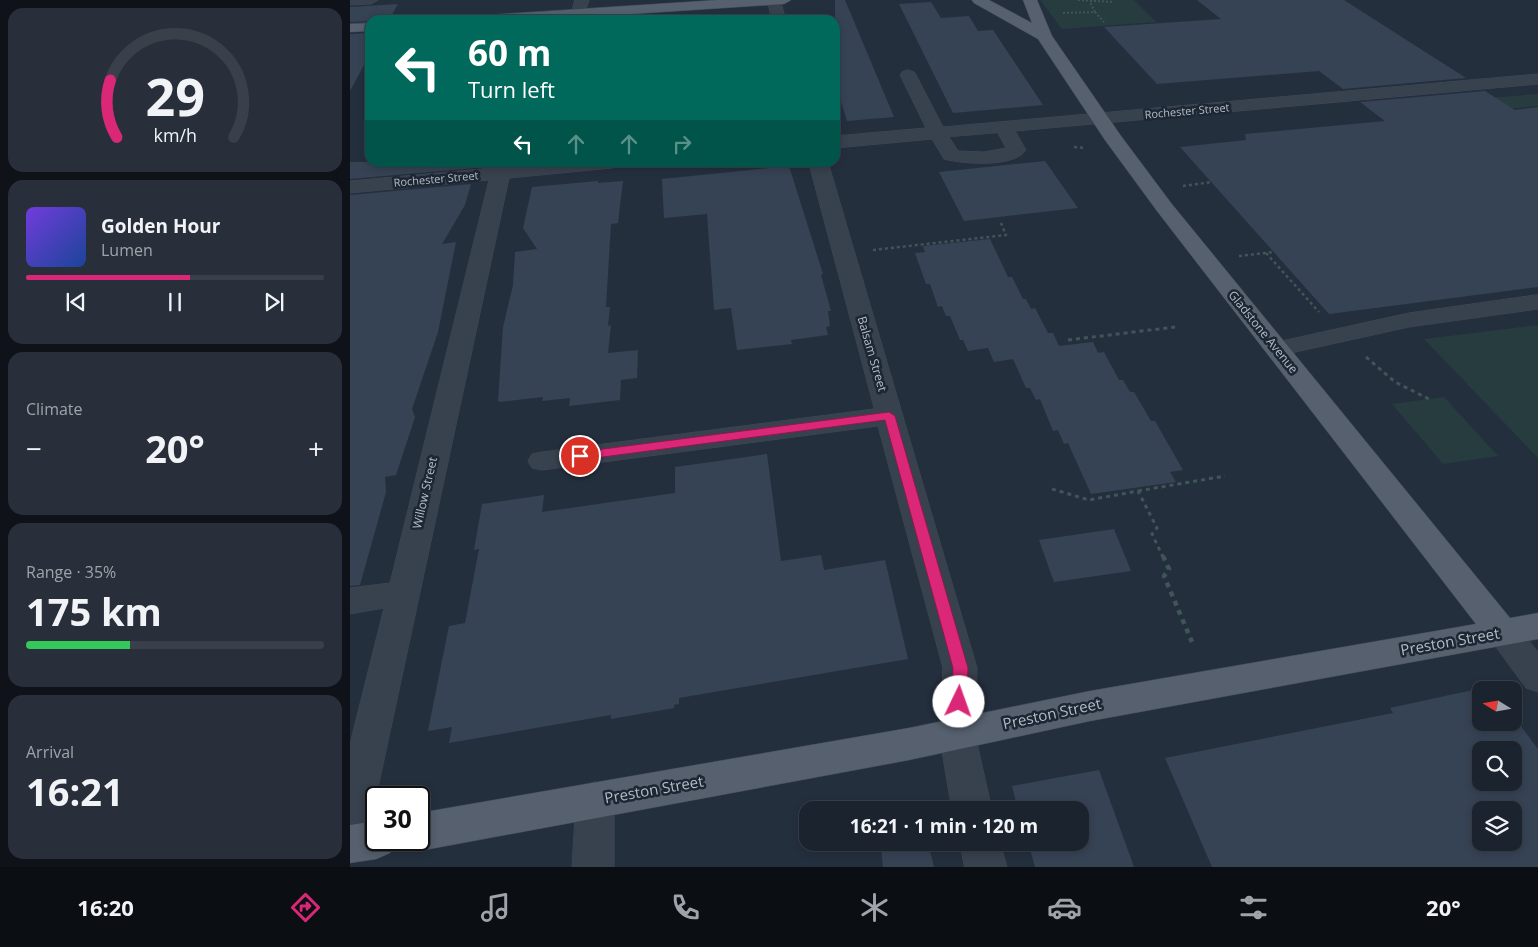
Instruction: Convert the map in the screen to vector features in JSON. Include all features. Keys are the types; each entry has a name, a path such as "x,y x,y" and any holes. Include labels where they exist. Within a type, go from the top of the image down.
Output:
{"main road":[{"path":"549,15 581,6 784,0"},
{"name":"Gladstone Avenue","path":"979,0 1044,36 1100,119 1164,207 1502,632"},
{"path":"1030,0 1044,36"},
{"path":"350,28 365,27"},
{"name":"Preston Street","path":"430,830 956,734 1090,706 1538,626"},
{"path":"350,844 365,842"}],"street":[{"path":"350,1 371,0"},
{"path":"774,1 778,15"},
{"path":"908,76 931,122 951,156 962,159 1010,154 1017,150 1004,127"},
{"name":"Rochester Street","path":"840,142 1538,79"},
{"name":"Rochester Street","path":"350,187 520,167"},
{"name":"Balsam Street","path":"819,167 960,668 956,734 970,801"},
{"name":"Willow Street","path":"350,825 402,593 502,168"},
{"path":"1277,349 1409,320 1538,302"},
{"path":"542,461 889,416"},
{"path":"350,601 402,593"},
{"name":"Gladstone Avenue","path":"1502,632 1538,678"},
{"path":"593,867 595,800"},
{"path":"982,851 986,867"}],"path":[{"path":"1078,0 1114,2"},
{"path":"1091,1 1095,12 1104,22"},
{"path":"1062,14 1095,12"},
{"path":"1189,185 1212,182"},
{"path":"868,250 1006,235 1001,223"},
{"path":"1231,257 1274,252"},
{"path":"1266,253 1323,316"},
{"path":"1068,340 1176,327"},
{"path":"1363,354 1395,382 1429,399"},
{"path":"1052,489 1089,500 1225,476"},
{"path":"1138,491 1158,528 1152,534 1169,569 1164,576 1192,642"}],"green space":[{"path":"1040,0 1134,0 1156,22 1062,29"},
{"path":"1538,94 1538,106 1390,120 1385,106"},
{"path":"1538,325 1538,458 1424,339"},
{"path":"1444,397 1498,456 1443,464 1392,404"}],"building":[{"path":"835,0 845,0 894,117 847,121 840,99 840,15 835,15"},
{"path":"1197,0 1344,0 1466,78 1343,89 1319,71 1157,84 1104,27 1221,19"},
{"path":"931,2 941,18 969,16 978,31 993,30 1043,105 953,113 899,4"},
{"path":"398,4 392,15 365,15 365,21 350,22 350,7"},
{"path":"365,33 365,63 350,91 350,34"},
{"path":"1485,91 1515,110 1538,107 1538,287 1329,314 1180,147 1246,140 1245,134 1385,121 1360,102"},
{"path":"1045,161 1078,208 964,221 939,172"},
{"path":"350,162 365,162 365,167 475,167 475,168 350,179"},
{"path":"789,167 823,274 821,275 831,311 828,311 830,326 826,327 828,335 791,340 792,344 737,350 731,308 714,310 707,214 664,218 662,179"},
{"path":"598,181 598,183 623,181 618,223 611,224 606,307 610,307 608,326 611,325 608,353 638,350 637,378 621,380 620,400 569,406 570,398 542,401 543,397 500,402 498,401 503,327 513,285 515,252 537,249 523,228 532,187"},
{"path":"471,184 465,205 442,244 456,242 438,332 412,409 415,417 396,475 385,477 386,492 360,585 350,586 350,195"},
{"path":"990,239 1008,277 1012,277 1023,299 1026,299 1031,309 1035,308 1048,333 1053,333 1059,346 1093,342 1098,353 1104,352 1119,380 1123,380 1130,392 1134,392 1151,421 1155,421 1183,470 1170,472 1176,482 1091,494 1068,443 1064,444 1058,430 1053,431 1040,399 1036,400 1030,388 1026,388 1013,359 994,362 988,348 968,351 963,340 960,340 950,316 946,316 942,306 938,307 930,284 926,284 915,253 925,252 923,246"},
{"path":"767,454 781,561 821,555 824,570 885,560 908,659 679,698 679,704 674,705 674,708 611,719 611,715 449,743 452,727 428,731 449,626 465,623 479,549 474,550 482,504 544,495 542,512 675,493 675,467"},
{"path":"1114,529 1131,571 1054,582 1039,540"},
{"path":"1472,690 1472,731 1522,731 1522,728 1538,749 1538,867 1212,867 1165,758 1393,713 1390,708"},
{"path":"1099,770 1134,867 1035,867 1031,851 1089,851 1089,801 1016,801 1012,786"},
{"path":"881,851 930,851 934,867 883,867"}],"route":[{"path":"580,456 889,416 960,668 959,702"}]}
